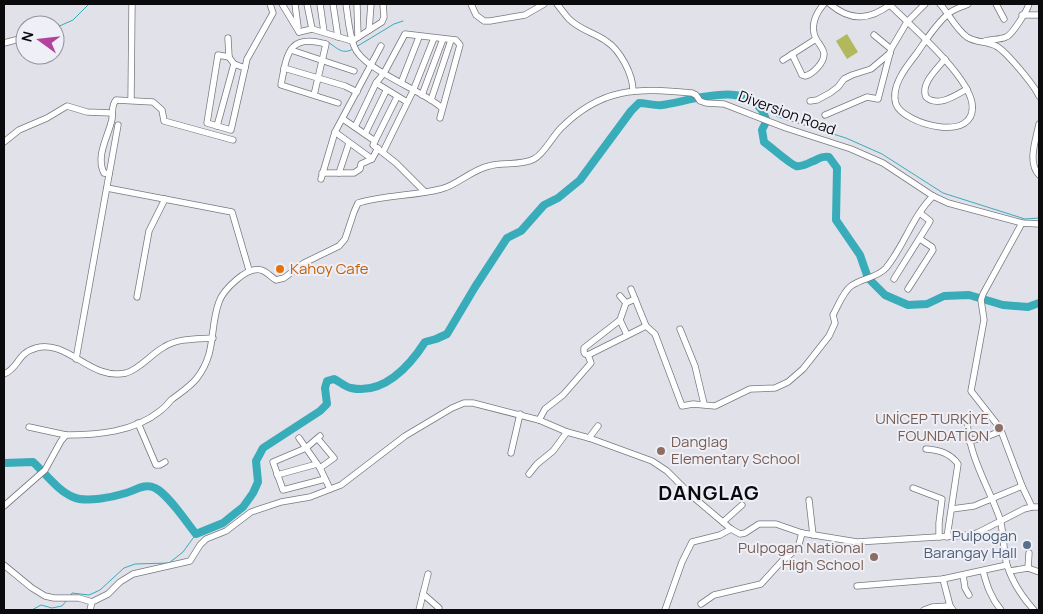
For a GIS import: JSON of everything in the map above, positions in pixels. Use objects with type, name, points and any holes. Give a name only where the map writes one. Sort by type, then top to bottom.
[{"type":"street","points":[[131,100],[132,4]]},
{"type":"street","points":[[229,57],[218,55],[207,123],[231,130],[247,59],[273,13],[270,4]]},
{"type":"street","points":[[282,4],[299,32]]},
{"type":"street","points":[[295,4],[299,32]]},
{"type":"street","points":[[307,4],[312,29]]},
{"type":"street","points":[[320,4],[324,32]]},
{"type":"street","points":[[333,4],[338,37]]},
{"type":"street","points":[[346,4],[355,43],[360,55],[384,73],[442,108]]},
{"type":"street","points":[[355,43],[357,4]]},
{"type":"street","points":[[369,30],[370,4]]},
{"type":"street","points":[[355,43],[369,30],[382,22],[384,17],[383,4]]},
{"type":"street","points":[[471,4],[476,15],[484,21],[490,22],[525,15],[544,4]]},
{"type":"street","points":[[558,4],[569,19],[583,29],[607,41],[618,52],[632,80],[633,91]]},
{"type":"street","points":[[792,54],[802,75],[805,76],[810,75],[823,59],[824,53],[813,33],[813,25],[820,8],[824,4]]},
{"type":"street","points":[[830,4],[843,13],[855,17],[879,12],[891,4],[907,22],[926,41],[945,59],[967,89],[972,111],[968,120],[961,126],[949,128],[915,120],[902,112],[896,105],[898,83],[906,68],[926,41],[948,14],[968,4]]},
{"type":"street","points":[[825,115],[867,98],[878,99],[891,51],[907,22],[925,4]]},
{"type":"street","points":[[940,4],[966,36],[998,47],[1032,85],[1039,96]]},
{"type":"street","points":[[996,4],[1004,19]]},
{"type":"street","points":[[980,42],[1010,35],[1029,4]]},
{"type":"street","points":[[1022,15],[1038,15]]},
{"type":"street","points":[[299,32],[312,29],[355,43]]},
{"type":"street","points":[[355,127],[376,83],[384,73],[405,34],[456,40],[460,45],[440,118]]},
{"type":"street","points":[[874,36],[891,51]]},
{"type":"street","points":[[401,83],[419,37]]},
{"type":"street","points":[[228,38],[229,57],[234,64],[245,68]]},
{"type":"street","points":[[384,152],[413,90],[434,38]]},
{"type":"street","points":[[422,95],[443,39]]},
{"type":"street","points":[[783,60],[816,39]]},
{"type":"street","points":[[314,95],[326,44],[304,40],[297,43],[291,50],[284,68],[281,85],[338,103]]},
{"type":"street","points":[[430,100],[452,40]]},
{"type":"street","points":[[378,148],[372,159],[361,164],[360,169],[354,173],[321,176],[335,132],[381,46]]},
{"type":"street","points":[[291,50],[354,71]]},
{"type":"street","points":[[810,101],[830,93],[844,79],[870,69],[891,51]]},
{"type":"street","points":[[945,59],[924,88],[926,97],[930,100],[943,101],[967,89]]},
{"type":"street","points":[[217,136],[234,64]]},
{"type":"street","points":[[284,68],[345,86],[357,92]]},
{"type":"street","points":[[376,83],[386,91],[407,102]]},
{"type":"street","points":[[365,134],[386,91]]},
{"type":"street","name":"Diversion Road","points":[[249,270],[264,270],[268,276],[276,280],[284,278],[304,263],[339,246],[345,239],[358,204],[389,196],[444,189],[477,170],[490,166],[532,160],[540,155],[559,130],[574,115],[590,104],[608,96],[633,91],[678,91],[692,93],[706,103],[724,104],[786,128],[850,149],[883,163],[933,196],[948,203],[1022,224],[1039,224]]},
{"type":"street","points":[[397,97],[373,145],[384,152],[425,192]]},
{"type":"street","points":[[109,174],[104,173],[102,164],[105,139],[111,121],[113,105],[116,100],[153,102],[162,110],[164,121],[233,140]]},
{"type":"street","points":[[4,142],[19,130],[47,118],[67,106],[87,112],[112,113]]},
{"type":"street","points":[[343,119],[375,141]]},
{"type":"street","points":[[1039,124],[1033,164],[1039,175]]},
{"type":"street","points":[[76,359],[118,125]]},
{"type":"street","points":[[335,132],[372,159]]},
{"type":"street","points":[[339,173],[348,143]]},
{"type":"street","points":[[29,427],[66,435],[113,432],[138,423],[160,411],[196,378],[208,360],[217,308],[222,295],[249,270],[232,212],[107,188]]},
{"type":"street","points":[[631,289],[646,326],[654,334],[682,406],[704,404],[715,406],[750,389],[776,388],[788,382],[813,357],[832,332],[835,323],[833,315],[847,290],[853,284],[882,271],[933,196]]},
{"type":"street","points":[[137,297],[149,231],[165,199]]},
{"type":"street","points":[[894,279],[930,221],[920,213]]},
{"type":"street","points":[[1022,224],[982,297],[984,320],[971,391],[1001,431],[1032,507]]},
{"type":"street","points":[[908,289],[933,249],[920,239]]},
{"type":"street","points":[[620,296],[626,304]]},
{"type":"street","points":[[539,420],[545,409],[563,395],[591,363],[588,355],[584,352],[584,348],[620,320],[626,304],[635,299]]},
{"type":"street","points":[[620,320],[627,336]]},
{"type":"street","points":[[588,355],[646,326]]},
{"type":"street","points":[[680,329],[695,366],[704,404]]},
{"type":"street","points":[[4,374],[12,369],[23,354],[44,346],[51,346],[62,350],[104,372],[122,373],[132,370],[169,344],[213,338]]},
{"type":"street","points":[[4,565],[45,596],[92,602],[108,594],[132,574],[190,561],[200,544],[206,539],[226,531],[251,512],[281,502],[310,497],[342,486],[400,440],[452,408],[464,403],[473,403],[520,414],[652,461],[660,465],[727,526],[740,534],[759,524],[776,524],[802,533],[867,543],[947,537],[977,533],[1032,507],[1039,508]]},
{"type":"street","points":[[511,453],[520,414]]},
{"type":"street","points":[[967,418],[969,442],[981,477],[1000,521],[1008,568],[1018,588],[1034,610]]},
{"type":"street","points":[[138,423],[156,465],[165,462]]},
{"type":"street","points":[[589,438],[598,426]]},
{"type":"street","points":[[969,442],[1001,431]]},
{"type":"street","points":[[529,474],[537,464],[553,451],[567,432]]},
{"type":"street","points":[[4,506],[45,470],[60,441],[66,435]]},
{"type":"street","points":[[299,438],[318,466],[330,489]]},
{"type":"street","points":[[277,476],[318,466],[334,458],[319,438],[306,448],[273,462],[277,476],[283,490],[325,479]]},
{"type":"street","points":[[926,448],[949,455],[957,462],[958,466],[952,509],[947,526],[947,537]]},
{"type":"street","points":[[952,509],[974,506],[1022,486]]},
{"type":"street","points":[[912,488],[942,499],[939,537]]},
{"type":"street","points":[[809,500],[813,535]]},
{"type":"street","points":[[665,610],[682,562],[692,542],[720,535],[742,504]]},
{"type":"street","points":[[701,604],[714,595],[761,584],[782,561],[798,548],[802,533]]},
{"type":"street","points":[[1028,568],[1029,553]]},
{"type":"street","points":[[857,586],[943,579],[963,574],[1008,568],[1028,568],[1039,572]]},
{"type":"street","points":[[983,571],[988,590],[994,602],[1001,610]]},
{"type":"street","points":[[419,610],[428,574]]},
{"type":"street","points":[[963,574],[965,588],[969,596]]},
{"type":"street","points":[[924,610],[932,607],[951,608],[943,579]]},
{"type":"street","points":[[423,594],[438,609]]},
{"type":"street","points":[[90,610],[92,602]]},
{"type":"green space","points":[[847,34],[858,52],[847,59],[836,41]]},
{"type":"waterway","points":[[65,24],[73,20],[89,4]]},
{"type":"waterway","points":[[356,47],[394,24],[403,21]]},
{"type":"waterway","points":[[326,41],[342,51],[353,49]]},
{"type":"waterway","points":[[4,463],[33,462],[62,491],[78,499],[100,499],[121,495],[144,487],[155,488],[171,502],[196,534],[223,523],[243,507],[253,493],[258,482],[256,461],[263,448],[320,411],[327,404],[325,388],[327,381],[334,379],[351,388],[363,389],[374,387],[394,377],[411,361],[425,342],[447,334],[507,238],[521,231],[544,205],[558,198],[580,180],[639,103],[660,105],[704,97],[735,95],[748,99],[759,106],[766,119]]},
{"type":"waterway","points":[[761,107],[778,117],[846,138],[882,154],[943,193],[1025,219],[1039,218]]},
{"type":"waterway","points":[[766,122],[762,130],[764,142],[793,165],[801,166],[821,157],[829,157],[837,168],[836,220],[860,255],[868,278],[885,295],[908,305],[927,304],[944,296],[969,295],[1003,305],[1028,307],[1039,303]]},
{"type":"waterway","points":[[71,595],[72,593],[89,595],[100,590],[124,568],[135,564],[169,563],[183,552],[196,534]]},
{"type":"waterway","points":[[32,610],[41,605],[52,608],[62,606],[67,600]]},
{"type":"place","name":"Kahoy Cafe","points":[[280,269]]},
{"type":"place","name":"UNİCEP TURKİYE FOUNDATİON","points":[[999,428]]},
{"type":"place","name":"Danglag Elementary School","points":[[661,451]]},
{"type":"place","name":"Pulpogan Barangay Hall","points":[[1027,545]]},
{"type":"place","name":"Pulpogan National High School","points":[[874,557]]},
{"type":"district","name":"DANGLAG","points":[[709,493]]}]
